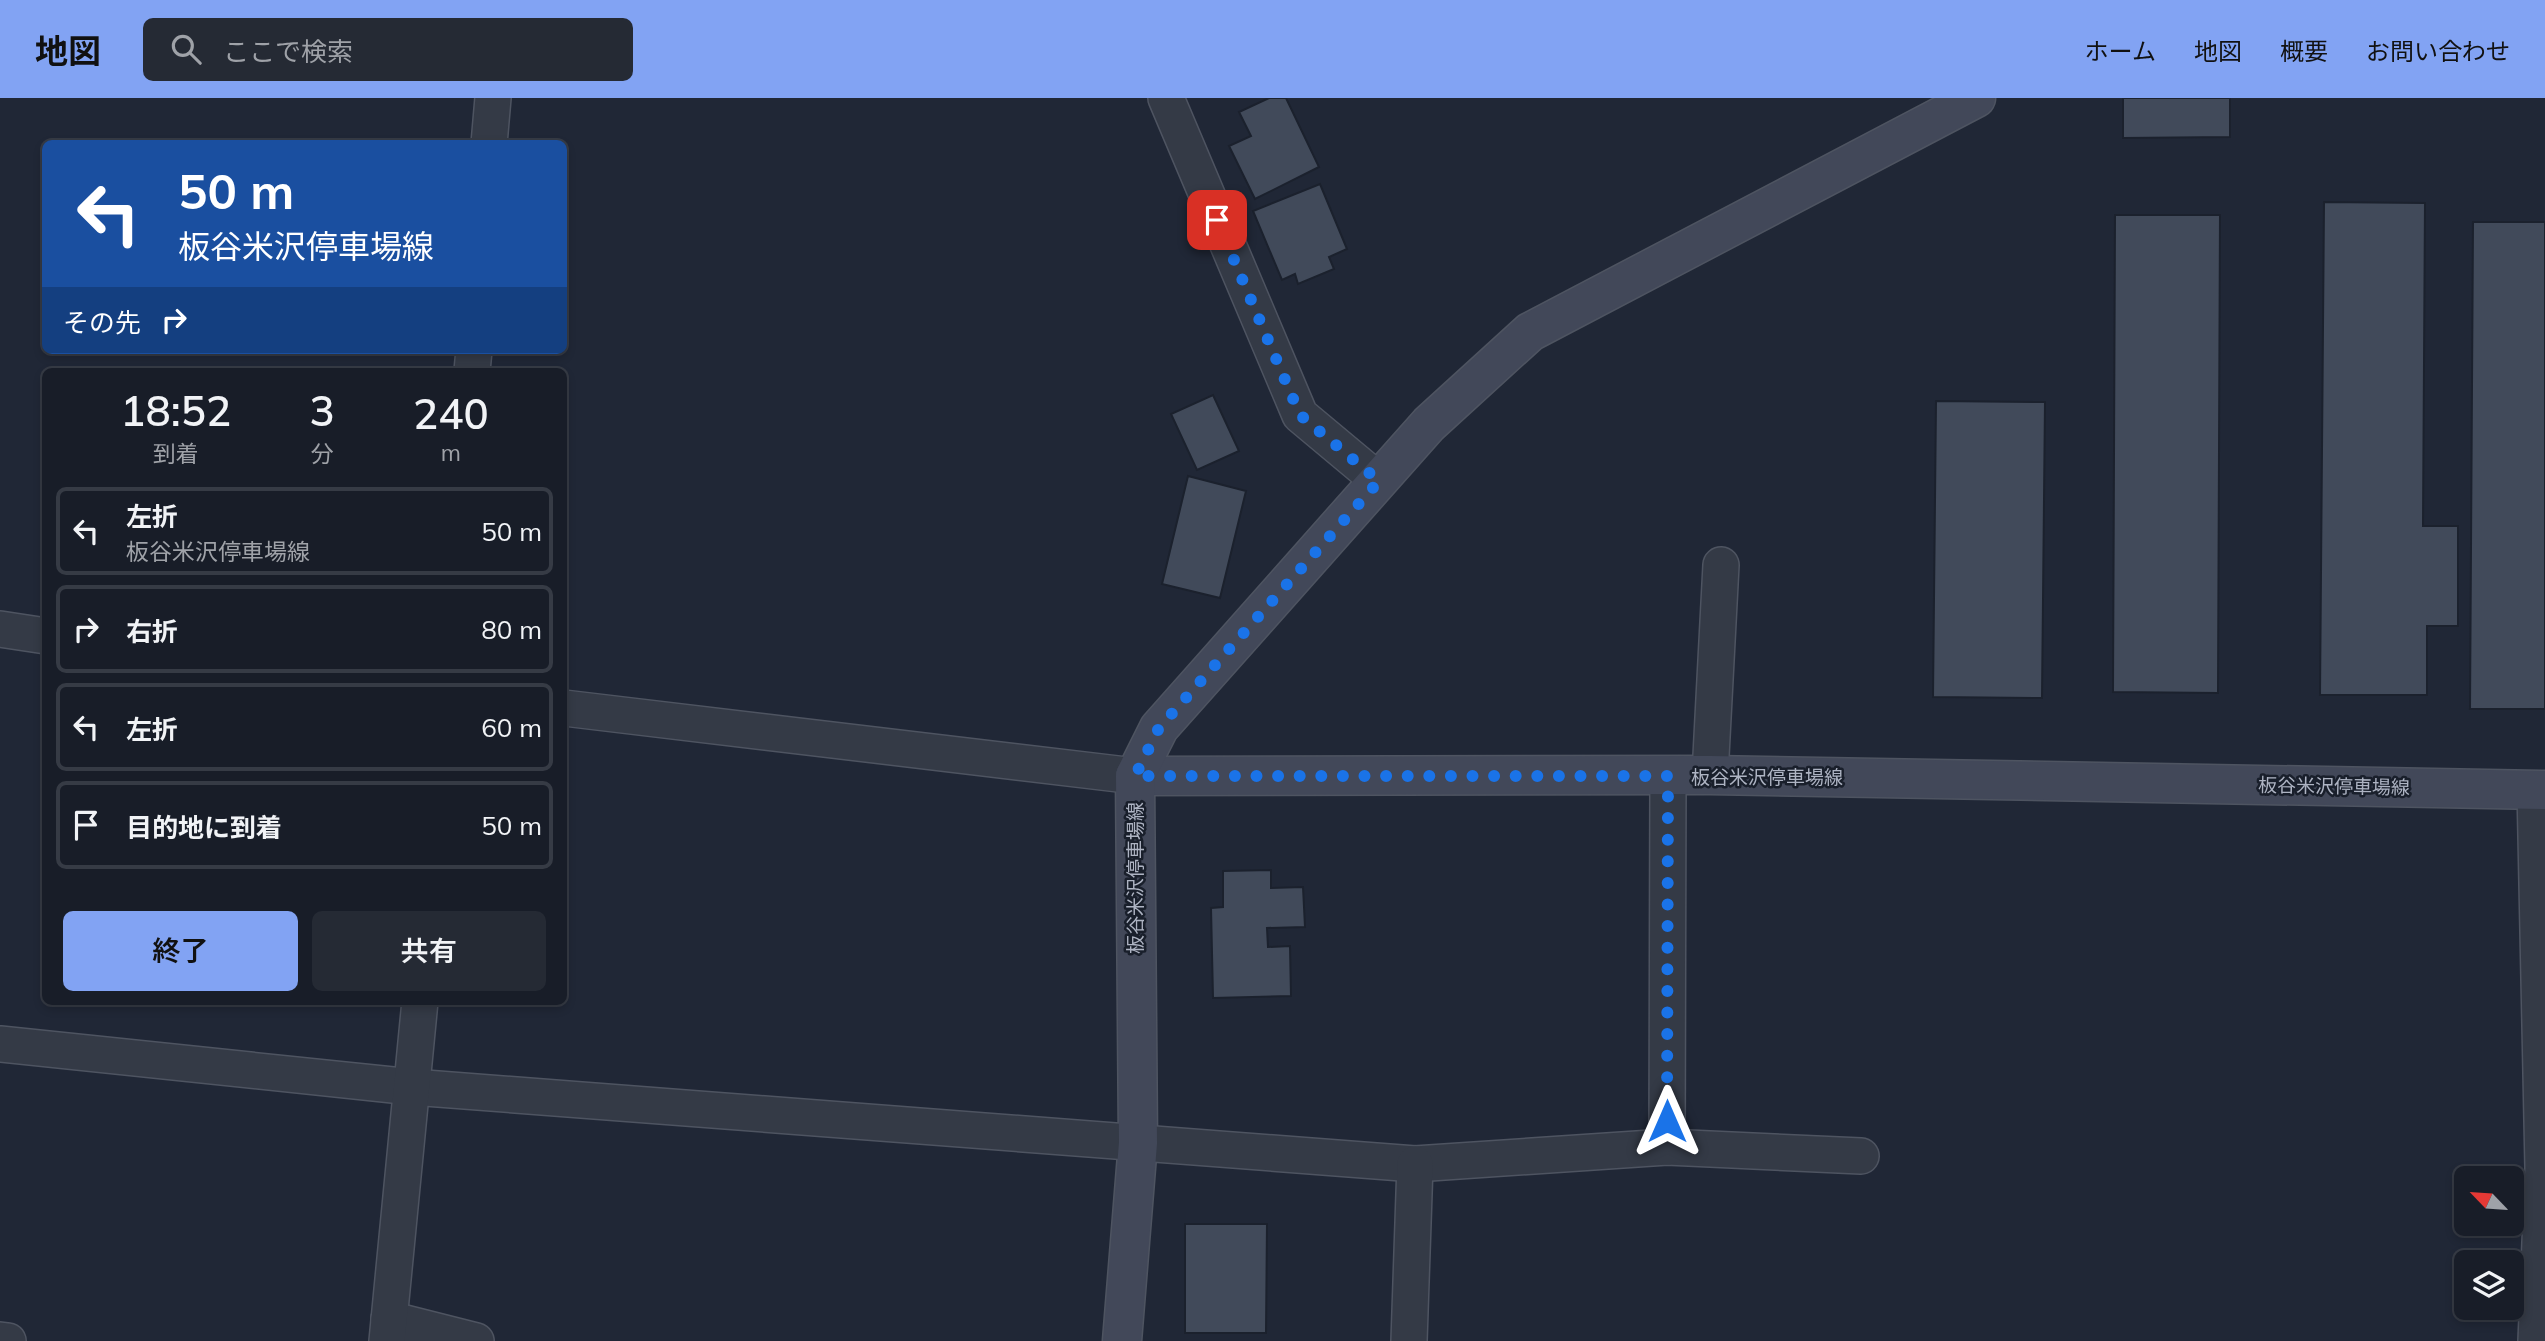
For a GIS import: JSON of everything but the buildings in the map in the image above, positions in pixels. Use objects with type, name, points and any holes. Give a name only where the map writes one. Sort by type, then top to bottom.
[{"type":"main road","points":[[1135,776],[1159,728],[1429,424],[1530,332],[1976,98]]},
{"type":"main road","name":"板谷米沢停車場線","points":[[1122,1341],[1138,1143],[1135,776],[1710,775],[2540,790]]},
{"type":"street","points":[[489,140],[493,98]]},
{"type":"street","points":[[1166,98],[1300,415],[1379,481]]},
{"type":"street","points":[[1710,775],[1721,565]]},
{"type":"street","points":[[0,629],[42,635]]},
{"type":"street","points":[[567,708],[1135,776]]},
{"type":"street","points":[[1667,1147],[1668,776]]},
{"type":"street","points":[[2536,1341],[2544,1168],[2540,790]]},
{"type":"street","points":[[420,1005],[388,1330],[476,1341]]},
{"type":"street","points":[[0,1044],[412,1087],[1415,1164],[1667,1147],[1861,1156]]},
{"type":"street","points":[[1409,1341],[1415,1164]]},
{"type":"street","points":[[0,1340],[8,1341]]},
{"type":"route","points":[[1217,220],[1300,415],[1379,481],[1159,728],[1135,776],[1668,776],[1667,1121]]}]
